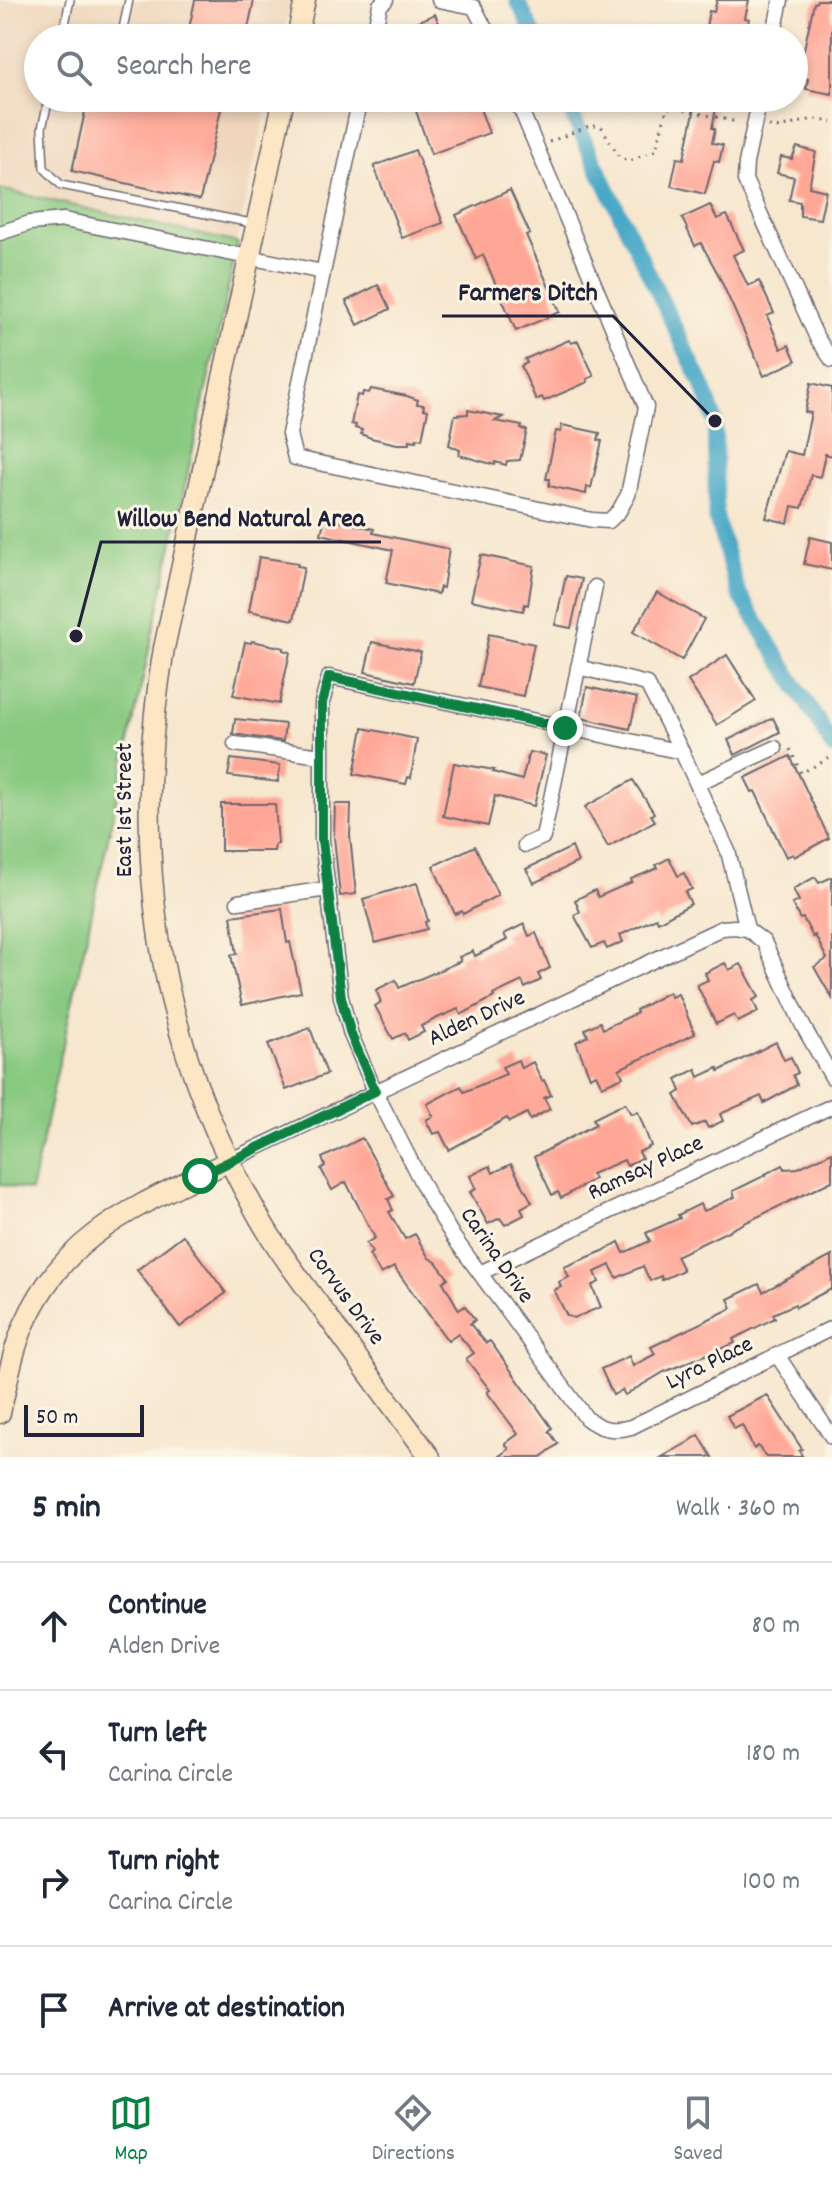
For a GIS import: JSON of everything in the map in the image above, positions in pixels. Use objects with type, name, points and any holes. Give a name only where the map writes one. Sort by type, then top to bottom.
[{"type":"street","points":[[300,24],[305,0]]},
{"type":"street","points":[[376,24],[380,5],[386,0]]},
{"type":"street","points":[[439,0],[474,7],[483,24]]},
{"type":"street","points":[[776,24],[781,0]]},
{"type":"street","name":"East 1st Street","points":[[229,1161],[196,1085],[166,978],[156,924],[148,813],[149,758],[164,648],[281,112]]},
{"type":"street","points":[[357,112],[289,434],[295,458],[609,521],[628,495],[646,407],[522,112]]},
{"type":"street","points":[[756,112],[745,180],[817,338],[832,360]]},
{"type":"street","points":[[0,233],[30,223],[64,220],[323,272]]},
{"type":"street","points":[[525,845],[543,837],[595,587]]},
{"type":"street","points":[[578,667],[647,684],[698,783],[728,851],[747,929],[768,947],[803,1026],[832,1077]]},
{"type":"street","name":"Carina Drive","points":[[565,728],[329,677],[322,703],[322,840],[341,997],[351,1035],[375,1091],[429,1197],[480,1273],[586,1418],[605,1429]]},
{"type":"street","points":[[565,728],[682,752]]},
{"type":"street","points":[[235,744],[321,756]]},
{"type":"street","points":[[698,783],[775,748]]},
{"type":"street","points":[[238,902],[328,889]]},
{"type":"street","name":"Alden Drive","points":[[229,1161],[722,928],[747,929]]},
{"type":"street","name":"Ramsay Place","points":[[480,1273],[832,1106]]},
{"type":"street","points":[[0,1413],[13,1342],[40,1294],[65,1260],[86,1239],[134,1208],[229,1161]]},
{"type":"street","name":"Corvus Drive","points":[[229,1161],[286,1260],[430,1457]]},
{"type":"street","name":"Lyra Place","points":[[605,1429],[631,1427],[832,1328]]},
{"type":"street","points":[[777,1355],[832,1437]]},
{"type":"lane","points":[[65,24],[70,0]]},
{"type":"lane","points":[[124,24],[129,0]]},
{"type":"lane","points":[[46,112],[42,128],[44,168],[61,185],[257,225]]},
{"type":"path","points":[[562,137],[589,126],[601,126],[620,158],[629,161],[656,150],[666,112]]},
{"type":"path","points":[[687,112],[779,128],[813,119],[832,122]]},
{"type":"path","points":[[775,748],[787,743],[801,773],[832,757]]},
{"type":"shaded area","points":[[0,0],[291,0],[285,24],[24,24],[24,112],[266,112],[215,336],[0,220]]},
{"type":"green space","points":[[0,189],[238,243],[31,1191],[0,1184]]},
{"type":"building","points":[[195,0],[254,0],[249,24],[190,24]]},
{"type":"building","points":[[717,0],[749,0],[745,18],[749,19],[748,24],[707,24],[709,11],[714,12]]},
{"type":"building","points":[[817,0],[832,0],[832,94],[808,89],[808,31]]},
{"type":"building","points":[[435,14],[439,24],[412,24]]},
{"type":"building","points":[[85,112],[220,112],[200,200],[72,171]]},
{"type":"building","points":[[416,112],[481,112],[489,133],[431,154]]},
{"type":"building","points":[[694,112],[715,112],[712,143],[723,145],[719,162],[714,161],[705,194],[671,186],[677,158],[684,159]]},
{"type":"building","points":[[797,147],[816,152],[809,187],[826,191],[820,219],[800,216],[800,202],[789,200],[794,177],[777,173],[781,157],[792,159]]},
{"type":"building","points":[[415,150],[443,223],[402,238],[374,166]]},
{"type":"building","points":[[510,190],[560,312],[516,331],[483,255],[476,259],[456,215]]},
{"type":"building","points":[[710,205],[717,219],[727,215],[744,250],[733,255],[748,286],[759,281],[774,313],[767,316],[781,349],[789,345],[796,361],[764,376],[718,274],[701,243],[695,246],[682,218]]},
{"type":"building","points":[[378,285],[390,309],[358,325],[346,301]]},
{"type":"building","points":[[569,340],[571,343],[578,341],[594,376],[587,379],[588,382],[544,401],[542,397],[536,400],[521,366],[527,363],[525,359]]},
{"type":"building","points":[[811,383],[832,388],[832,456],[825,454],[820,477],[811,475],[802,508],[792,506],[788,523],[766,518],[785,451],[802,455],[811,413],[805,412]]},
{"type":"building","points":[[371,389],[407,396],[424,405],[423,409],[428,410],[422,439],[397,444],[361,434],[362,430],[351,424],[357,395],[369,393]]},
{"type":"building","points":[[468,410],[503,417],[495,421],[522,426],[521,429],[527,430],[520,460],[507,461],[506,465],[495,462],[495,465],[459,455],[460,450],[449,445],[455,415],[468,414]]},
{"type":"building","points":[[562,425],[600,433],[598,440],[602,441],[591,488],[587,487],[586,494],[549,486],[550,479],[546,479],[556,431],[561,432]]},
{"type":"building","points":[[325,518],[374,529],[373,533],[449,549],[443,588],[440,587],[438,594],[386,583],[393,550],[321,534]]},
{"type":"building","points":[[810,537],[832,542],[832,570],[804,564]]},
{"type":"building","points":[[481,555],[534,566],[528,605],[525,604],[523,611],[471,600]]},
{"type":"building","points":[[259,557],[298,563],[297,566],[304,567],[294,620],[249,611]]},
{"type":"building","points":[[566,576],[582,579],[571,628],[555,625]]},
{"type":"building","points":[[657,592],[704,619],[682,660],[633,632]]},
{"type":"building","points":[[489,634],[534,644],[523,696],[478,687]]},
{"type":"building","points":[[252,641],[290,652],[279,704],[233,695],[245,642]]},
{"type":"building","points":[[372,642],[421,652],[414,683],[365,672]]},
{"type":"building","points":[[727,655],[756,701],[717,725],[688,681]]},
{"type":"building","points":[[587,687],[637,698],[630,729],[581,718]]},
{"type":"building","points":[[773,718],[780,732],[735,755],[728,740]]},
{"type":"building","points":[[235,719],[285,724],[283,741],[233,734]]},
{"type":"building","points":[[363,728],[417,739],[411,778],[408,777],[406,784],[354,774]]},
{"type":"building","points":[[529,752],[546,755],[534,806],[495,796],[488,826],[443,816],[454,763],[494,770],[522,780]]},
{"type":"building","points":[[790,756],[829,838],[794,857],[793,854],[786,857],[755,791],[752,792],[745,778]]},
{"type":"building","points":[[231,759],[280,765],[278,782],[228,776]]},
{"type":"building","points":[[633,780],[654,813],[651,815],[655,821],[608,847],[585,807]]},
{"type":"building","points":[[221,804],[275,804],[278,844],[275,844],[274,851],[221,851]]},
{"type":"building","points":[[335,804],[351,804],[350,836],[356,894],[340,896],[334,837]]},
{"type":"building","points":[[475,846],[498,895],[463,914],[462,911],[455,914],[433,866]]},
{"type":"building","points":[[572,847],[578,862],[534,883],[526,869]]},
{"type":"building","points":[[669,858],[678,876],[684,873],[692,889],[685,892],[691,904],[658,922],[656,918],[620,935],[623,942],[607,949],[604,943],[592,948],[574,915],[580,912],[575,900],[595,890],[598,897],[632,882],[631,879],[658,868],[656,865]]},
{"type":"building","points":[[815,877],[819,883],[832,877],[832,998],[814,967],[827,959],[815,935],[813,937],[792,904],[799,901],[793,889]]},
{"type":"building","points":[[417,883],[428,921],[425,922],[427,929],[375,943],[363,899]]},
{"type":"building","points":[[282,909],[287,943],[290,942],[301,992],[242,1005],[231,955],[237,954],[231,916]]},
{"type":"building","points":[[524,924],[529,936],[536,933],[550,968],[538,974],[541,980],[525,988],[522,981],[461,1015],[458,1009],[435,1019],[421,1026],[424,1032],[408,1040],[405,1033],[393,1039],[375,1006],[381,1002],[376,990],[396,980],[399,988],[461,961],[459,957],[473,951],[475,956],[507,940],[504,934]]},
{"type":"building","points":[[725,963],[729,970],[741,964],[759,997],[753,1000],[758,1012],[738,1022],[734,1015],[716,1024],[697,985],[708,980],[705,973]]},
{"type":"building","points":[[669,992],[671,997],[678,994],[695,1034],[619,1069],[623,1077],[602,1086],[596,1074],[590,1077],[576,1042],[588,1036],[585,1029],[600,1022],[603,1029],[637,1013],[636,1010]]},
{"type":"building","points":[[310,1028],[327,1074],[286,1090],[268,1044]]},
{"type":"building","points":[[776,1042],[784,1060],[791,1057],[798,1073],[793,1075],[797,1085],[764,1103],[761,1096],[720,1114],[723,1121],[708,1128],[705,1122],[692,1127],[675,1095],[681,1091],[676,1079],[696,1069],[699,1077],[718,1068],[719,1071]]},
{"type":"building","points":[[518,1060],[521,1068],[533,1062],[551,1095],[544,1098],[550,1109],[530,1120],[527,1113],[509,1122],[507,1118],[449,1150],[440,1132],[433,1134],[426,1120],[433,1116],[427,1104],[461,1086],[464,1092],[506,1074],[502,1067]]},
{"type":"building","points":[[625,1103],[631,1114],[638,1112],[651,1146],[639,1152],[642,1158],[627,1166],[624,1160],[591,1174],[594,1179],[561,1198],[558,1192],[552,1195],[534,1157],[596,1124],[593,1119]]},
{"type":"building","points":[[362,1138],[394,1196],[388,1199],[393,1210],[389,1212],[405,1239],[415,1234],[429,1258],[448,1278],[443,1282],[459,1310],[465,1306],[475,1320],[470,1324],[486,1343],[490,1341],[552,1428],[549,1431],[558,1444],[541,1457],[499,1457],[509,1449],[505,1444],[518,1434],[466,1359],[474,1353],[458,1334],[448,1341],[394,1267],[381,1274],[369,1255],[372,1252],[366,1243],[375,1238],[346,1182],[332,1190],[321,1169],[325,1166],[322,1158]]},
{"type":"building","points":[[832,1152],[832,1181],[676,1256],[683,1270],[662,1280],[661,1276],[650,1281],[643,1266],[617,1278],[610,1265],[595,1272],[599,1282],[592,1286],[601,1307],[574,1318],[567,1316],[554,1290],[561,1287],[559,1282],[569,1277],[564,1267],[619,1242],[624,1253],[650,1241],[646,1233],[680,1218],[678,1215],[700,1204],[703,1211],[709,1209],[735,1197],[733,1191],[783,1165],[785,1169],[798,1168]]},
{"type":"building","points":[[511,1164],[532,1202],[521,1208],[524,1215],[505,1225],[500,1218],[488,1224],[470,1192],[476,1189],[470,1176],[490,1166],[493,1173]]},
{"type":"building","points":[[183,1235],[226,1293],[180,1327],[137,1270]]},
{"type":"building","points":[[832,1256],[832,1292],[831,1289],[796,1307],[795,1304],[773,1314],[775,1318],[733,1339],[735,1343],[664,1372],[625,1395],[622,1390],[613,1395],[601,1369],[629,1356],[633,1366],[655,1354],[651,1347],[732,1308],[728,1299],[759,1284],[763,1292]]},
{"type":"building","points":[[767,1395],[802,1449],[799,1451],[803,1457],[766,1457],[758,1446],[754,1449],[742,1425],[734,1429],[727,1416]]},
{"type":"building","points":[[699,1435],[712,1457],[662,1457],[687,1443]]},
{"type":"waterway","points":[[517,0],[529,24]]},
{"type":"waterway","points":[[571,112],[704,388],[715,421],[716,518],[738,592],[832,747]]},
{"type":"place","name":"Farmers Ditch","points":[[715,421]]},
{"type":"place","name":"Willow Bend Natural Area","points":[[76,636]]},
{"type":"route","points":[[200,1176],[375,1091],[351,1035],[341,997],[322,840],[322,703],[329,677],[565,728]]}]
